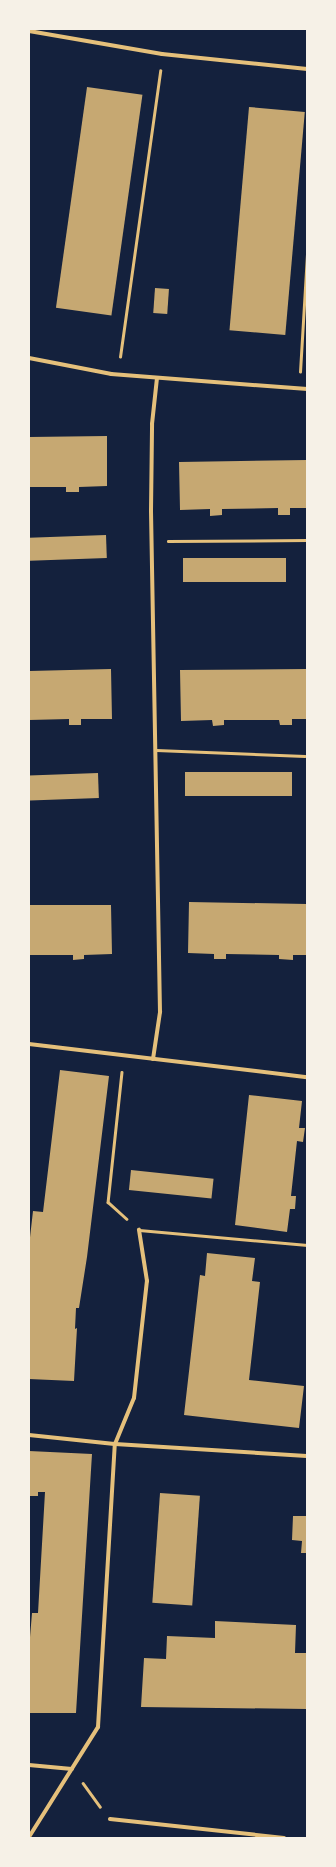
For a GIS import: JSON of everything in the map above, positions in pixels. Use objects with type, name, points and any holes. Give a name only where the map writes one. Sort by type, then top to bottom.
[{"type":"street","points":[[29,31],[162,54],[307,69]]},
{"type":"street","points":[[29,358],[118,374],[307,389]]},
{"type":"street","points":[[153,1059],[160,1012],[152,542],[152,424],[157,378]]},
{"type":"street","points":[[29,1044],[307,1077]]},
{"type":"street","points":[[29,1837],[98,1727],[115,1444],[134,1398],[147,1281],[139,1230]]},
{"type":"street","points":[[29,1435],[115,1444],[307,1456]]},
{"type":"street","points":[[29,1765],[72,1769]]},
{"type":"street","points":[[110,1819],[284,1838]]},
{"type":"lane","points":[[156,750],[306,756]]},
{"type":"lane","points":[[139,1230],[307,1245]]},
{"type":"path","points":[[118,374],[162,54]]},
{"type":"path","points":[[299,388],[307,253]]},
{"type":"path","points":[[152,542],[307,540]]},
{"type":"path","points":[[124,1055],[108,1202],[139,1230]]},
{"type":"path","points":[[72,1769],[110,1819]]},
{"type":"building","points":[[87,87],[142,95],[111,316],[56,308]]},
{"type":"building","points":[[249,107],[305,112],[285,335],[229,330]]},
{"type":"building","points":[[155,288],[169,289],[167,314],[153,313]]},
{"type":"building","points":[[107,436],[107,486],[79,487],[79,492],[66,492],[66,487],[29,487],[29,437]]},
{"type":"building","points":[[307,460],[307,508],[290,508],[290,515],[278,515],[278,508],[222,509],[222,515],[210,516],[210,509],[180,510],[179,462]]},
{"type":"building","points":[[106,535],[107,558],[30,561],[29,538]]},
{"type":"building","points":[[183,558],[286,558],[286,582],[183,582]]},
{"type":"building","points":[[111,669],[112,719],[81,719],[81,725],[69,725],[69,719],[29,720],[29,671]]},
{"type":"building","points":[[307,669],[307,719],[292,719],[292,725],[280,725],[279,720],[224,720],[224,725],[213,726],[212,720],[181,721],[180,670]]},
{"type":"building","points":[[185,772],[292,772],[292,796],[185,796]]},
{"type":"building","points":[[98,773],[99,798],[30,800],[29,775]]},
{"type":"building","points":[[189,902],[307,904],[307,955],[293,955],[293,960],[279,959],[279,955],[226,954],[226,959],[214,959],[214,954],[188,953]]},
{"type":"building","points":[[29,905],[111,905],[112,954],[84,955],[84,959],[73,960],[73,955],[29,955]]},
{"type":"building","points":[[60,1070],[109,1076],[87,1257],[79,1308],[76,1308],[75,1329],[77,1328],[74,1381],[29,1379],[29,1246],[33,1211],[43,1212]]},
{"type":"building","points":[[249,1095],[302,1101],[299,1128],[305,1128],[303,1142],[297,1141],[291,1196],[296,1196],[295,1209],[290,1209],[287,1232],[235,1225]]},
{"type":"building","points":[[131,1170],[214,1179],[211,1199],[129,1190]]},
{"type":"building","points":[[207,1253],[255,1258],[252,1281],[260,1282],[249,1380],[304,1386],[299,1428],[184,1415],[200,1275],[205,1276]]},
{"type":"building","points":[[29,1451],[92,1454],[76,1713],[29,1713],[29,1649],[32,1613],[38,1613],[45,1492],[38,1492],[38,1496],[29,1496]]},
{"type":"building","points":[[160,1493],[200,1496],[192,1606],[152,1603]]},
{"type":"building","points":[[293,1516],[307,1516],[307,1553],[301,1553],[302,1541],[292,1540]]},
{"type":"building","points":[[215,1621],[296,1625],[295,1653],[307,1653],[307,1709],[141,1707],[144,1658],[166,1659],[167,1636],[215,1638]]}]
